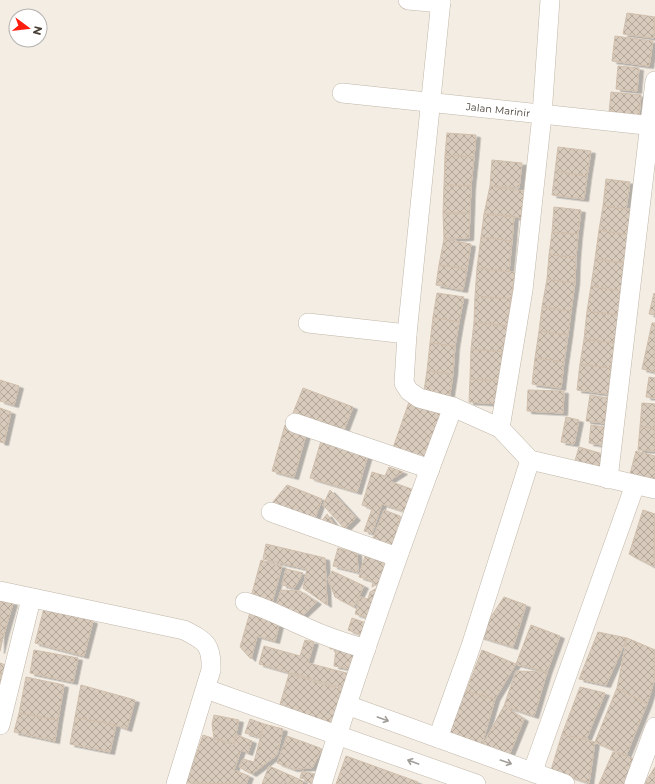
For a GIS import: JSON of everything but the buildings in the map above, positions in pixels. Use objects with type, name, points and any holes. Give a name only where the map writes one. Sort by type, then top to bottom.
[{"type":"street","points":[[408,0],[441,2],[407,334],[404,383],[409,391],[419,398],[453,407],[500,428],[530,460],[655,489]]},
{"type":"street","points":[[500,428],[523,290],[542,114],[550,0]]},
{"type":"street","points":[[608,479],[653,126],[655,82]]},
{"type":"street","name":"Jalan Marinir","points":[[342,93],[432,101],[653,126]]},
{"type":"street","points":[[308,323],[407,334]]},
{"type":"street","points":[[322,784],[397,557],[453,407]]},
{"type":"street","points":[[294,423],[430,469]]},
{"type":"street","points":[[438,738],[471,646],[530,460]]},
{"type":"street","points":[[535,772],[536,762],[636,485]]},
{"type":"street","points":[[271,512],[397,557]]},
{"type":"street","points":[[0,591],[31,599],[184,630],[201,638],[212,653],[211,670],[177,784]]},
{"type":"street","points":[[0,725],[31,599]]},
{"type":"street","points":[[245,602],[267,609],[306,628],[340,641],[366,648]]},
{"type":"street","points":[[206,689],[337,735],[432,777],[476,784]]},
{"type":"street","points":[[347,706],[565,784]]},
{"type":"street","points":[[634,784],[655,726]]}]
